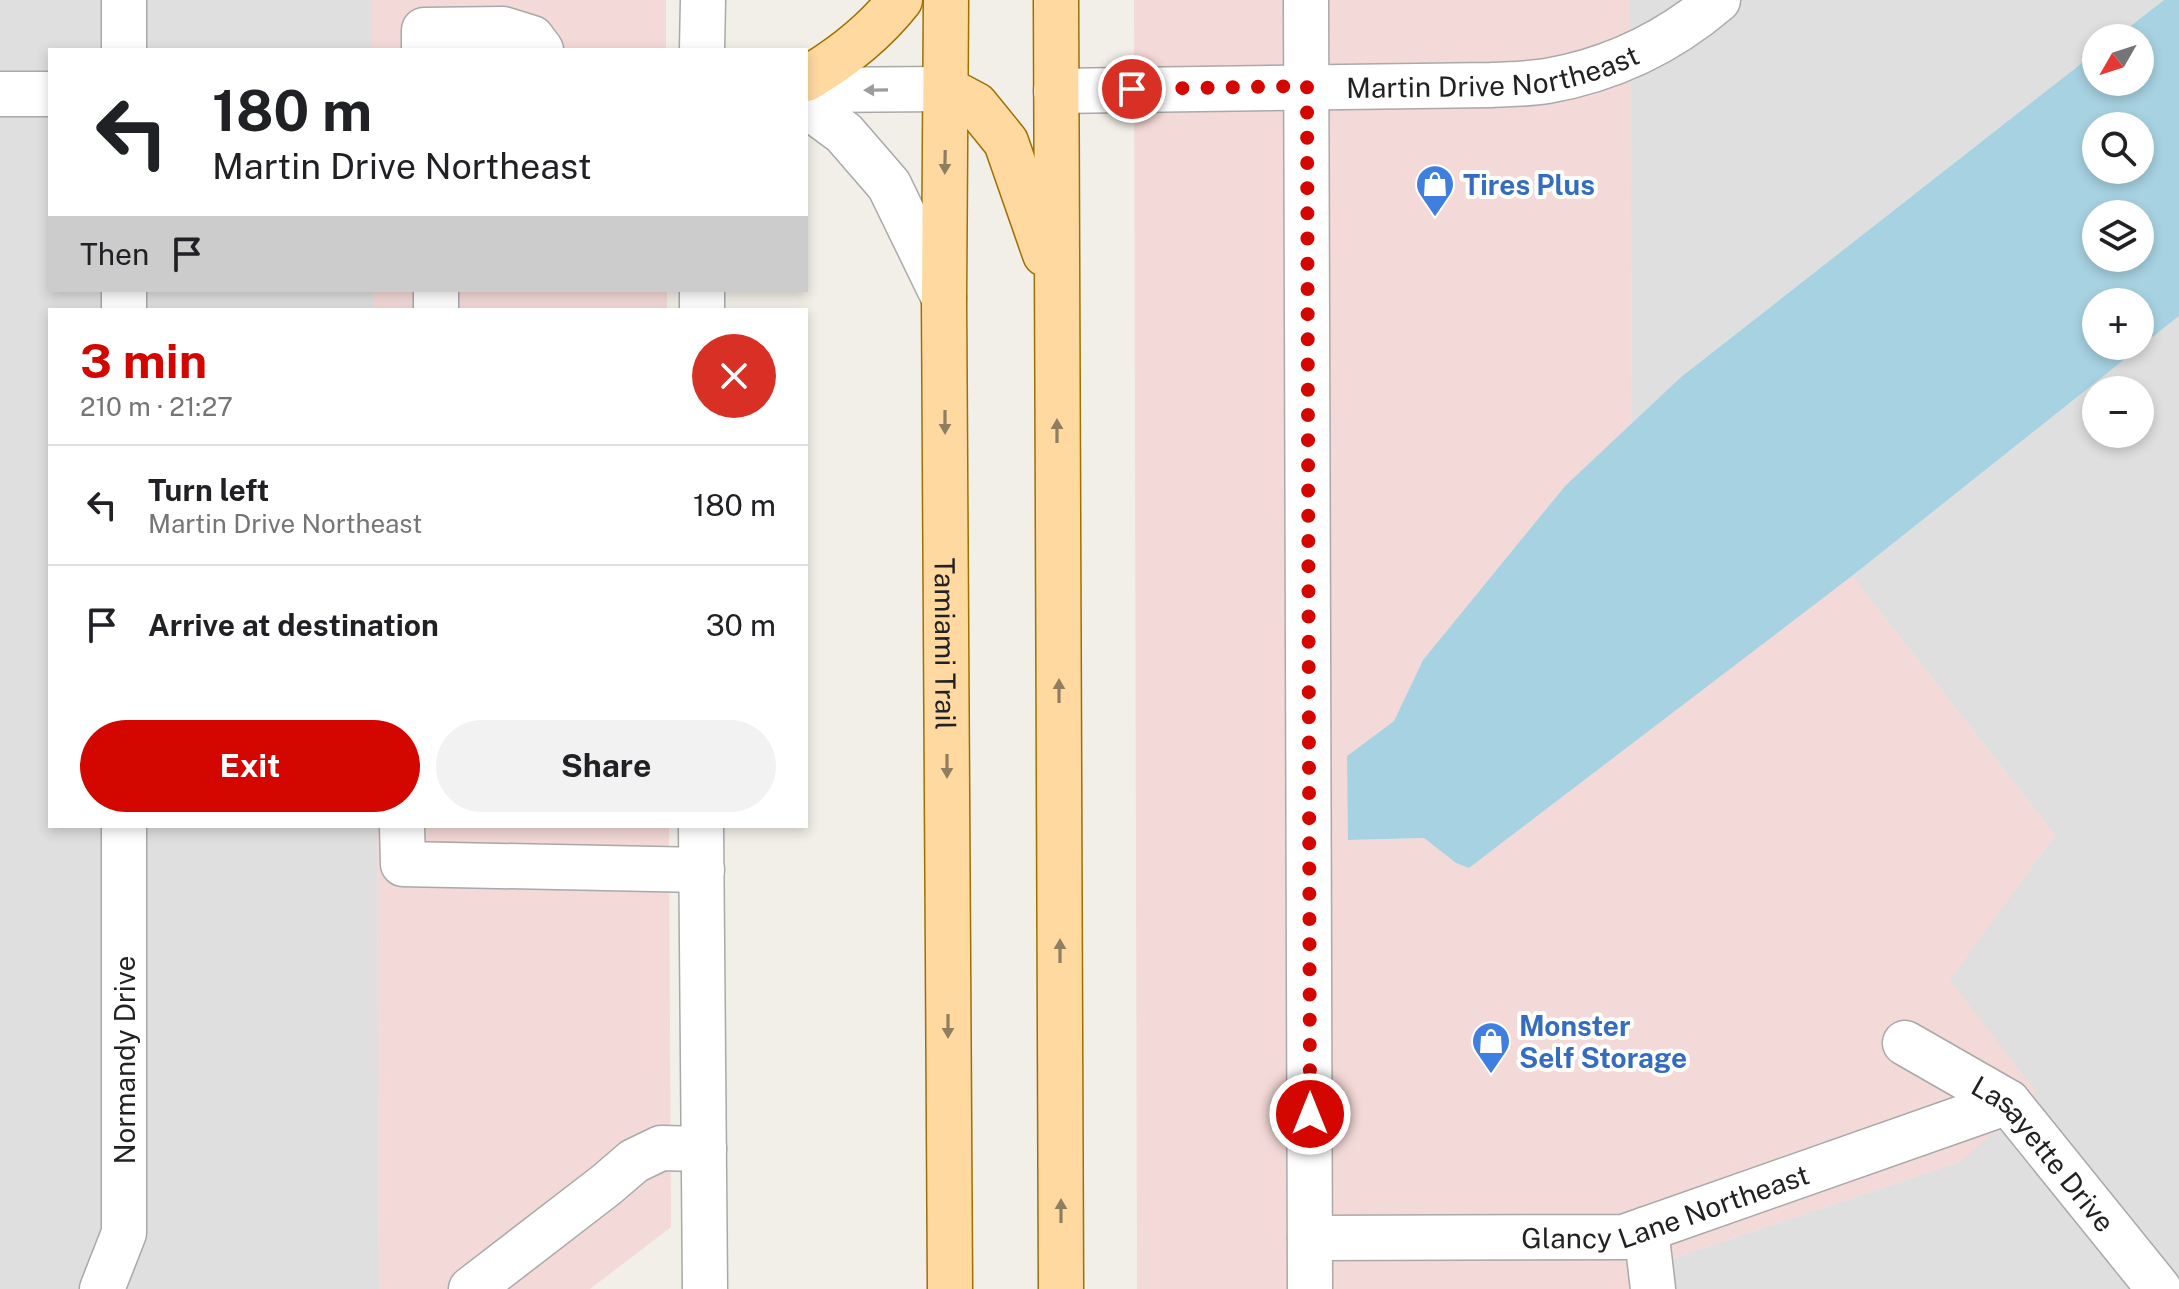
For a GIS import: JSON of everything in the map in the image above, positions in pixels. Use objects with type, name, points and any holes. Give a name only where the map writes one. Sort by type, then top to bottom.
[{"type":"main road","points":[[808,78],[839,60],[886,19],[900,0]]},
{"type":"main road","name":"Tamiami Trail","points":[[946,0],[944,298],[950,1289]]},
{"type":"main road","points":[[1056,0],[1061,1289]]},
{"type":"main road","points":[[946,89],[976,105],[1006,142],[1057,286]]},
{"type":"street","points":[[124,0],[124,48]]},
{"type":"street","points":[[702,48],[703,0]]},
{"type":"street","points":[[1306,0],[1310,1289]]},
{"type":"street","name":"Martin Drive Northeast","points":[[1056,91],[1491,85],[1546,81],[1600,68],[1650,47],[1697,18],[1718,0]]},
{"type":"street","points":[[425,27],[503,29],[532,38],[540,48]]},
{"type":"street","points":[[808,90],[946,89]]},
{"type":"street","points":[[0,94],[48,94]]},
{"type":"street","points":[[808,106],[844,133],[889,185],[944,298]]},
{"type":"street","name":"Normandy Drive","points":[[102,1289],[124,1233],[124,828]]},
{"type":"street","points":[[402,828],[403,864],[702,870]]},
{"type":"street","points":[[701,828],[705,1289]]},
{"type":"street","name":"Lasayette Drive","points":[[1905,1043],[2008,1102],[2159,1289]]},
{"type":"street","name":"Glancy Lane Northeast","points":[[1310,1238],[1624,1237],[2008,1102]]},
{"type":"street","points":[[471,1289],[634,1161],[661,1148],[704,1149]]},
{"type":"street","points":[[1646,1229],[1653,1289]]},
{"type":"shaded area","points":[[0,0],[372,0],[372,48],[48,48],[48,292],[373,292],[373,308],[48,308],[48,828],[377,828],[379,1289],[0,1289]]},
{"type":"shaded area","points":[[372,0],[666,0],[666,48],[372,48]]},
{"type":"shaded area","points":[[1134,0],[1630,0],[1632,423],[1565,486],[1423,660],[1394,721],[1347,756],[1349,840],[1424,838],[1456,863],[1469,868],[1852,576],[2055,835],[1950,980],[2037,1093],[1962,1161],[1674,1258],[1674,1289],[1137,1289]]},
{"type":"shaded area","points":[[1630,0],[2164,0],[2133,24],[2082,24],[2082,63],[1681,377],[1632,423]]},
{"type":"shaded area","points":[[373,292],[667,292],[667,308],[373,308]]},
{"type":"shaded area","points":[[2179,316],[2179,1289],[1674,1289],[1674,1258],[1962,1161],[1949,980],[2055,835],[1852,576],[2082,393],[2082,448],[2154,448],[2154,376],[2104,376],[2124,360],[2154,360],[2154,336]]},
{"type":"shaded area","points":[[377,828],[669,828],[671,1227],[590,1289],[379,1289]]},
{"type":"water","points":[[2164,0],[2179,0],[2179,316],[2154,336],[2154,288],[2082,288],[2082,360],[2124,360],[2104,376],[2082,376],[2082,393],[1852,576],[1469,868],[1456,863],[1424,838],[1348,840],[1347,756],[1394,721],[1423,660],[1565,486],[1681,377],[2082,63],[2082,96],[2154,96],[2154,24],[2133,24]]},
{"type":"place","name":"Tires Plus","points":[[1435,218]]},
{"type":"place","name":"Monster Self Storage","points":[[1491,1075]]},
{"type":"route","points":[[1132,89],[1307,86],[1310,1114]]}]
